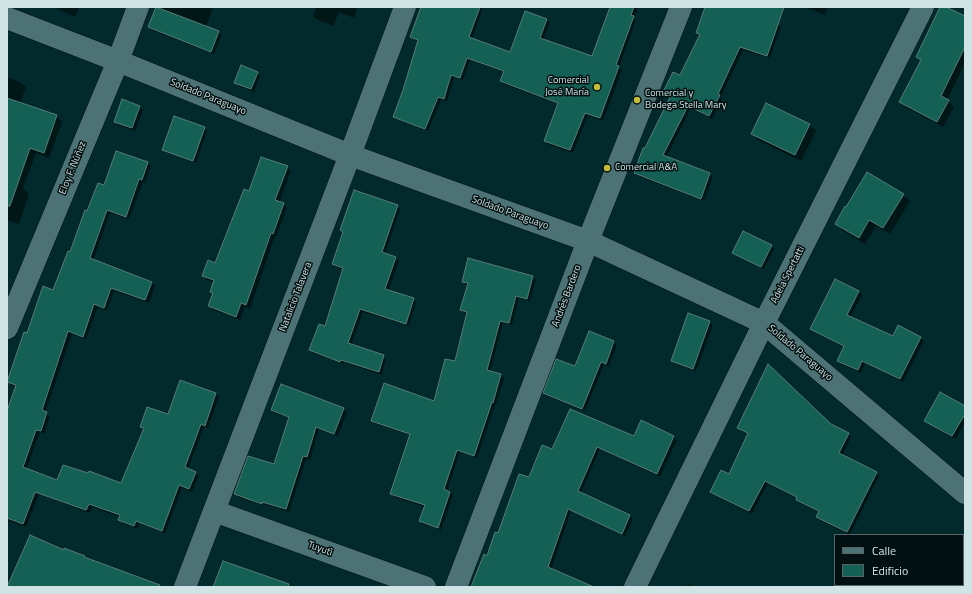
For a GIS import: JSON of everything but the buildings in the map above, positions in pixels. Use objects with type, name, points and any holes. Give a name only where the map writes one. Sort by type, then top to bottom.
[{"type":"street","name":"Eloy F. Núñez","points":[[7,328],[118,60],[138,7]]},
{"type":"street","name":"Natalicio Talavera","points":[[185,587],[405,7]]},
{"type":"street","name":"Andrés Bardero","points":[[456,587],[680,7]]},
{"type":"street","name":"Adela Spertatti","points":[[635,587],[764,323],[923,7]]},
{"type":"street","name":"Soldado Paraguayo","points":[[7,18],[118,60],[350,155],[588,242],[764,323],[965,493]]},
{"type":"street","name":"Tuyutì","points":[[214,511],[426,587]]},
{"type":"place","name":"Comercial José María","points":[[597,87]]},
{"type":"place","name":"Comercial y Bodega Stella Mary","points":[[637,100]]},
{"type":"place","name":"Comercial A&A","points":[[607,168]]}]
